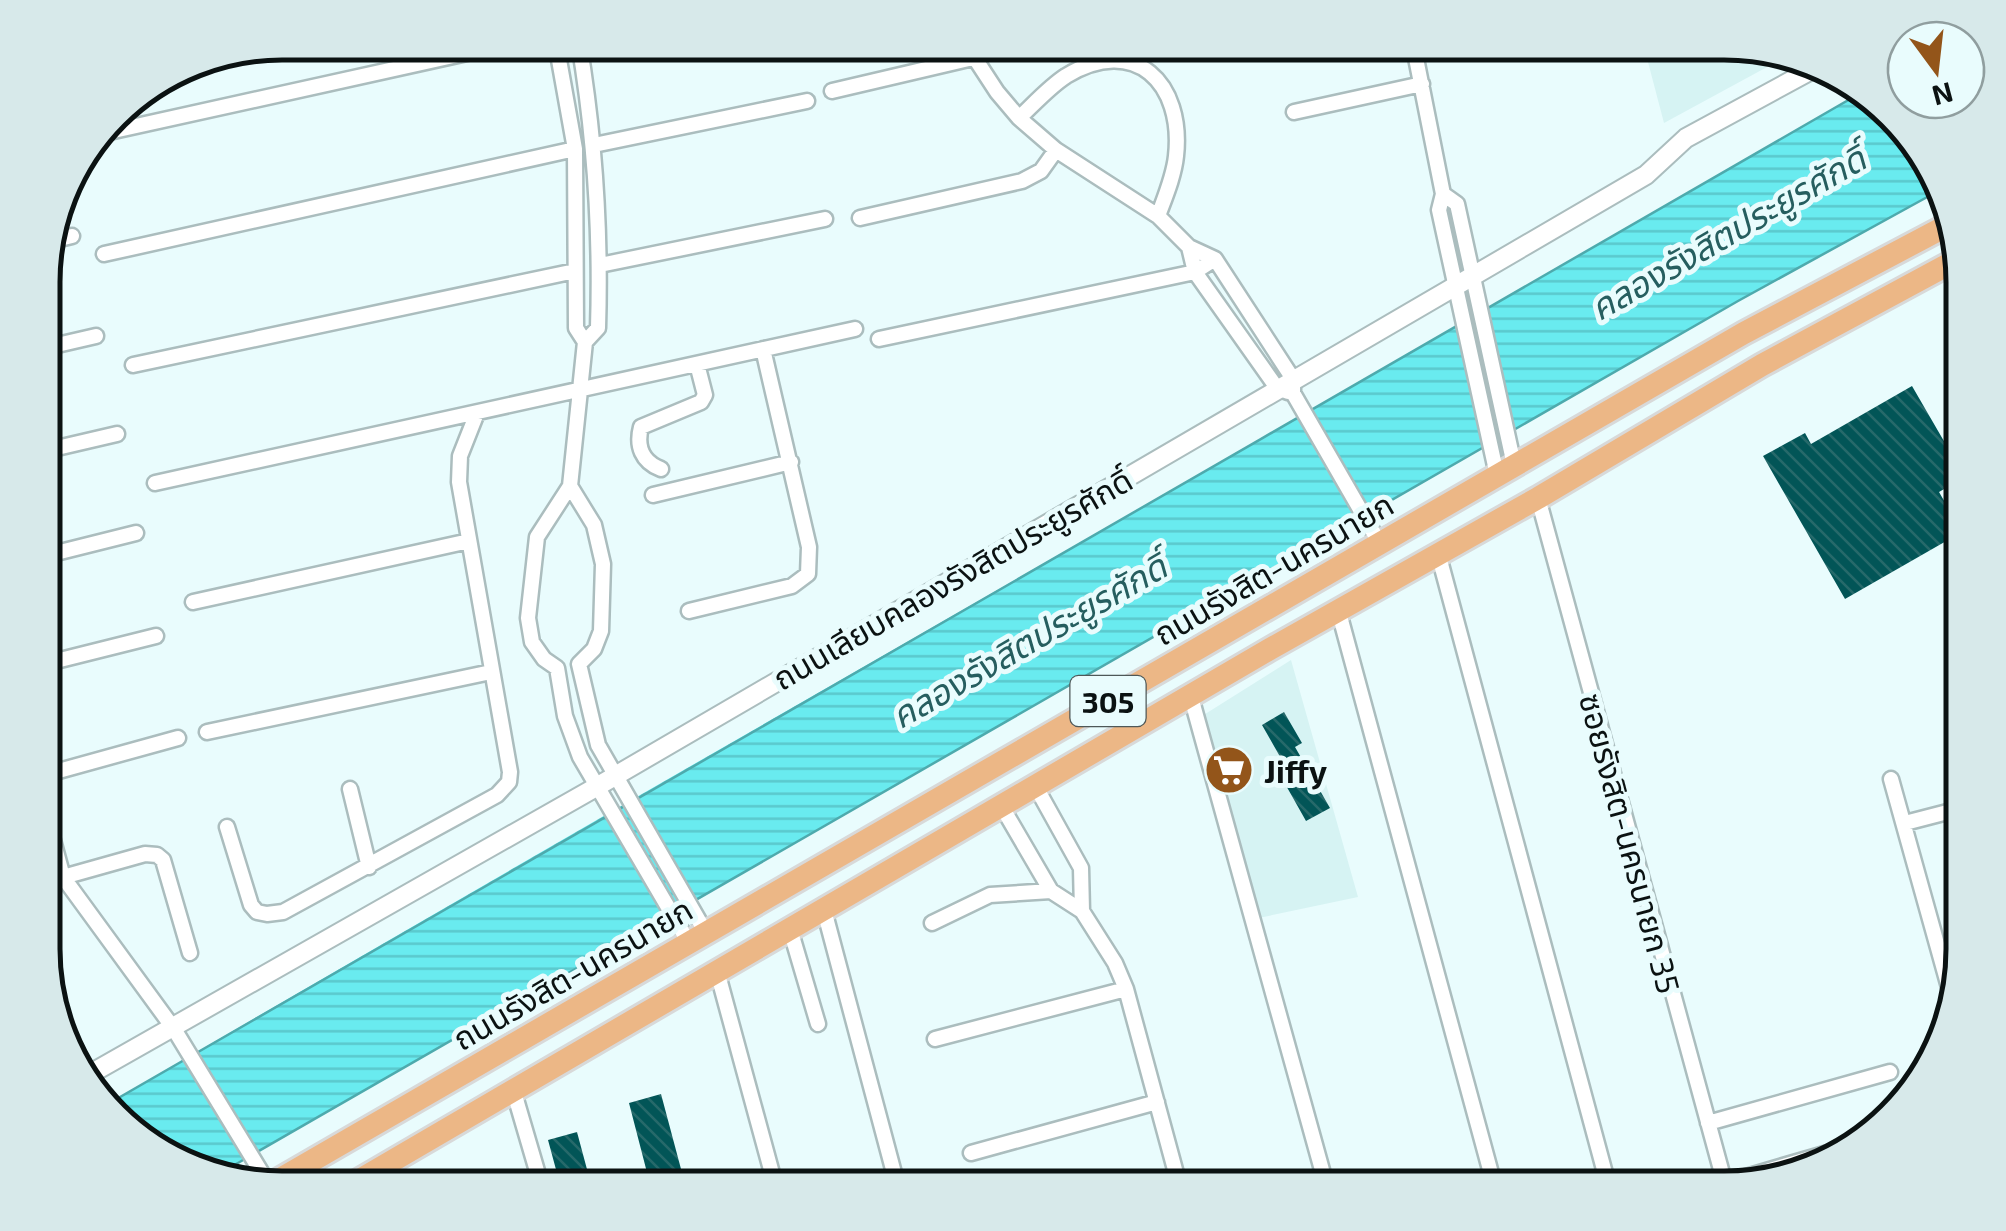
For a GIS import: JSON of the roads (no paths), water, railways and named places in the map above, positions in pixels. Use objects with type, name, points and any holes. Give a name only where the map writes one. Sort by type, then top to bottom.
[{"type":"main road","name":"ถนนรังสิต-นครนายก","points":[[278,1171],[1503,460],[1939,230]]},
{"type":"main road","name":"305","points":[[375,1171],[1338,609],[1538,498],[1762,365],[1946,266]]},
{"type":"street","points":[[122,129],[431,60]]},
{"type":"street","points":[[559,60],[575,149],[576,328],[585,342]]},
{"type":"street","points":[[581,60],[594,145],[600,265],[598,328],[585,342],[570,486],[537,537],[528,618],[532,642],[544,659],[557,668],[570,734],[611,810],[692,929]]},
{"type":"street","points":[[832,90],[964,60]]},
{"type":"street","points":[[975,60],[1019,118],[1056,150],[1158,216],[1189,247],[1216,259],[1374,534]]},
{"type":"street","points":[[1019,118],[1066,77],[1088,66],[1117,60],[1136,62],[1151,70],[1170,101],[1175,130],[1176,155],[1158,216]]},
{"type":"street","points":[[1417,60],[1444,194],[1457,204],[1464,280],[1462,313],[1503,460]]},
{"type":"street","name":"ถนนเลียบคลองรังสิตประยูรศักดิ์","points":[[97,1072],[179,1037],[615,776],[1646,176],[1686,138],[1803,75]]},
{"type":"street","points":[[1294,112],[1422,84]]},
{"type":"street","points":[[594,145],[807,102]]},
{"type":"street","points":[[104,254],[575,149]]},
{"type":"street","points":[[860,218],[1022,181],[1042,171],[1056,150]]},
{"type":"street","points":[[600,265],[826,219]]},
{"type":"street","points":[[65,238],[72,236]]},
{"type":"street","points":[[1189,247],[1195,272],[1288,387]]},
{"type":"street","points":[[879,339],[1195,272],[1216,259]]},
{"type":"street","points":[[133,365],[575,271]]},
{"type":"street","points":[[1464,280],[1479,308],[1503,460]]},
{"type":"street","points":[[155,483],[855,329]]},
{"type":"street","points":[[60,344],[96,336]]},
{"type":"street","points":[[689,611],[792,586],[808,574],[809,547],[763,349]]},
{"type":"street","points":[[660,469],[644,458],[639,444],[641,427],[701,402],[704,395],[698,364]]},
{"type":"street","points":[[227,827],[251,905],[257,912],[283,912],[496,796],[509,782],[460,482],[460,456],[477,413]]},
{"type":"street","points":[[60,446],[116,434]]},
{"type":"street","points":[[653,495],[791,462]]},
{"type":"street","points":[[557,668],[578,664],[594,649],[601,632],[603,564],[594,525],[570,486]]},
{"type":"street","name":"ซอยรังสิต-นครนายก 35","points":[[1538,498],[1722,1171]]},
{"type":"street","points":[[60,552],[136,533]]},
{"type":"street","points":[[194,602],[469,542]]},
{"type":"street","points":[[1438,553],[1604,1171]]},
{"type":"street","points":[[1338,609],[1489,1171]]},
{"type":"street","points":[[60,660],[156,636]]},
{"type":"street","points":[[578,664],[592,729],[692,929]]},
{"type":"street","points":[[208,732],[491,672]]},
{"type":"street","points":[[1190,697],[1321,1171]]},
{"type":"street","points":[[60,771],[178,738]]},
{"type":"street","points":[[1892,779],[1945,971]]},
{"type":"street","points":[[1036,787],[1081,868],[1082,911]]},
{"type":"street","points":[[350,789],[369,867]]},
{"type":"street","points":[[1002,807],[1051,891],[1082,911],[1115,963],[1126,989],[1175,1171]]},
{"type":"street","points":[[1905,823],[1946,812]]},
{"type":"street","points":[[63,878],[157,854],[163,860],[190,952]]},
{"type":"street","points":[[60,867],[63,878],[179,1037],[260,1169]]},
{"type":"street","points":[[932,923],[990,895],[1051,891]]},
{"type":"street","points":[[824,910],[893,1171]]},
{"type":"street","points":[[790,929],[818,1024]]},
{"type":"street","points":[[717,971],[771,1171]]},
{"type":"street","points":[[934,1039],[1126,989]]},
{"type":"street","points":[[1708,1123],[1890,1072]]},
{"type":"street","points":[[513,1089],[537,1171]]},
{"type":"street","points":[[971,1153],[1157,1102]]},
{"type":"water","name":"คลองรังสิตประยูรศักดิ์","points":[[1849,100],[1881,125],[1923,184],[1928,197],[1738,301],[234,1165],[171,1141],[118,1098]]},
{"type":"place","name":"Jiffy","points":[[1229,770]]}]
